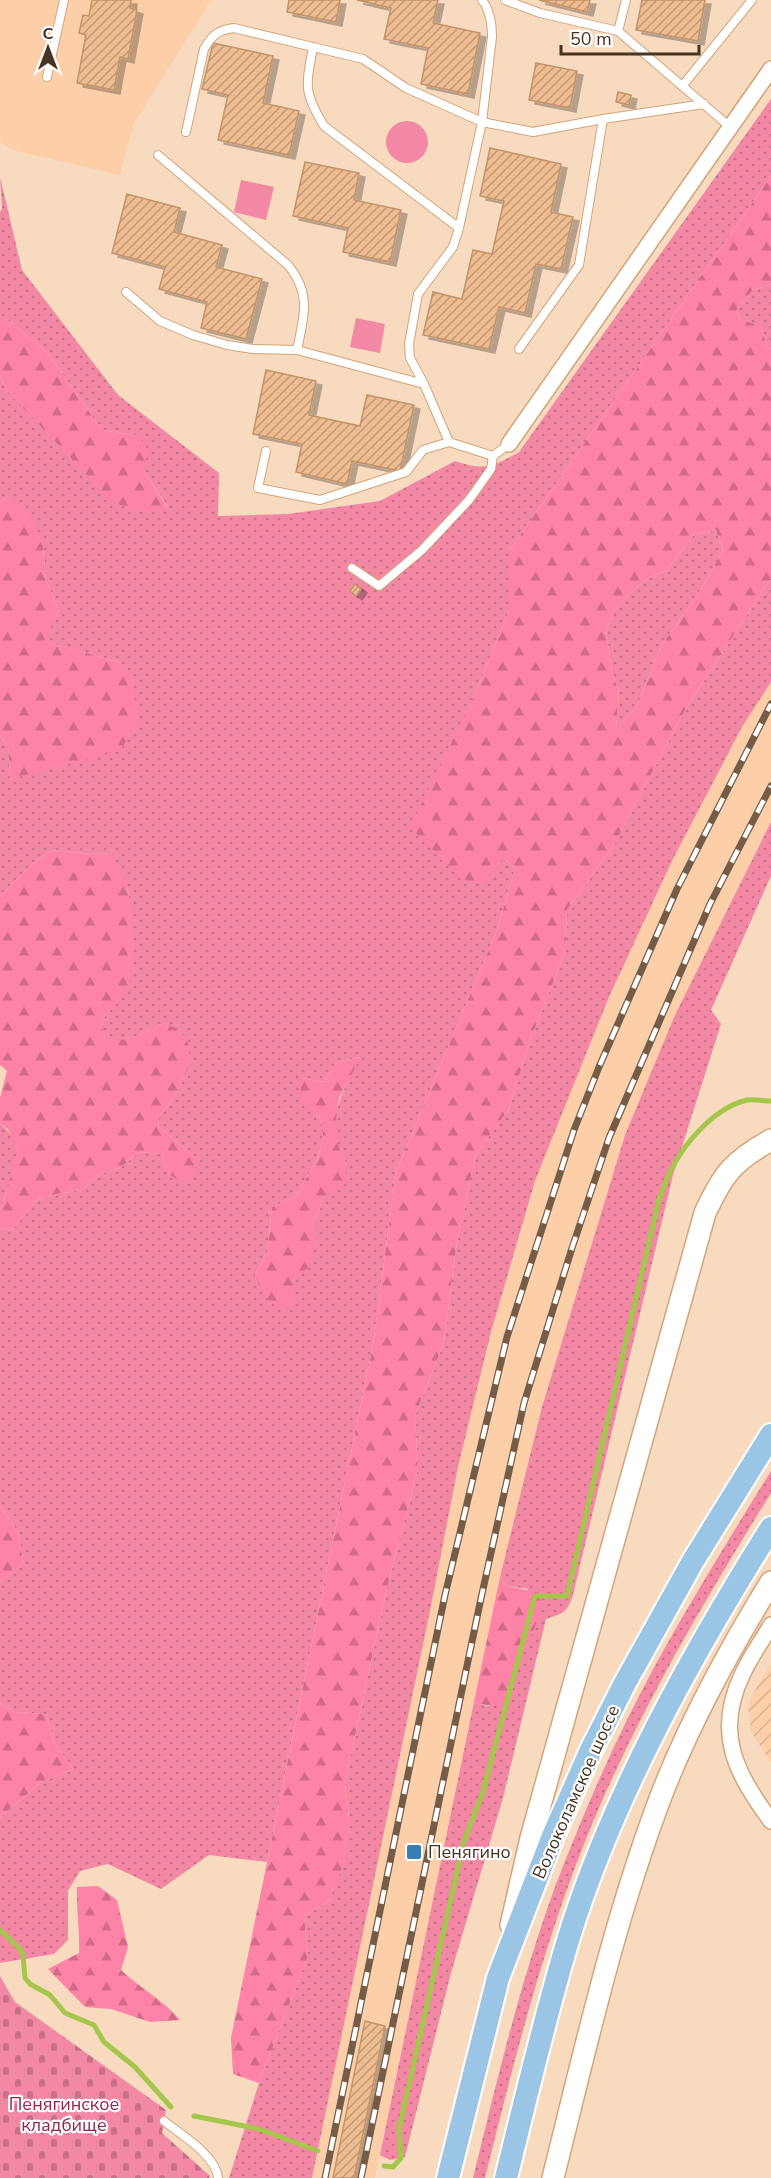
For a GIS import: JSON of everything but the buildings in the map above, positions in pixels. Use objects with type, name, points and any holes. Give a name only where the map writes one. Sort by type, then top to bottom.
[{"type":"main road","points":[[498,1978],[531,1838],[705,1214],[726,1173],[752,1151],[771,1140]]},
{"type":"main road","name":"Волоколамское шоссе","points":[[448,2178],[498,1978],[553,1836],[625,1683],[693,1561],[771,1435]]},
{"type":"main road","points":[[506,2178],[541,2036],[570,1935],[601,1852],[633,1776],[683,1678],[771,1528]]},
{"type":"main road","points":[[553,2178],[629,1891],[661,1797],[708,1691],[771,1582]]},
{"type":"street","points":[[509,444],[771,69]]},
{"type":"street","points":[[771,1625],[743,1672],[733,1697],[729,1728],[732,1751],[742,1778],[771,1821]]},
{"type":"lane","points":[[47,77],[64,0]]},
{"type":"lane","points":[[449,442],[410,358],[409,344],[418,294],[453,247],[482,122],[492,23],[482,0]]},
{"type":"lane","points":[[505,0],[540,13],[618,31],[729,126]]},
{"type":"lane","points":[[618,31],[626,0]]},
{"type":"lane","points":[[682,85],[752,0]]},
{"type":"lane","points":[[186,132],[204,49],[211,37],[221,30],[234,28],[363,59],[406,88],[482,122],[533,132],[704,104]]},
{"type":"lane","points":[[313,47],[307,84],[310,103],[324,126],[459,228]]},
{"type":"lane","points":[[519,349],[579,265],[603,119]]},
{"type":"lane","points":[[158,155],[288,265],[299,278],[304,294],[305,312],[297,350]]},
{"type":"lane","points":[[126,292],[160,321],[226,345],[253,349],[297,350],[424,384]]},
{"type":"lane","points":[[266,450],[258,488],[320,500],[406,472],[423,450],[449,442],[493,456]]},
{"type":"lane","points":[[352,568],[379,586],[422,550],[469,500],[491,469],[493,456],[509,444]]},
{"type":"lane","points":[[164,2121],[212,2160],[218,2178]]},
{"type":"shaded area","points":[[0,0],[211,0],[133,125],[120,175],[13,150],[0,142]]},
{"type":"shaded area","points":[[771,682],[771,822],[675,1015],[625,1135],[541,1411],[500,1577],[375,2178],[312,2178],[458,1467],[491,1332],[535,1181],[609,997],[672,861],[742,727]]},
{"type":"shaded area","points":[[771,1664],[771,1763],[751,1731],[748,1707],[751,1697]]},
{"type":"green space","points":[[771,99],[771,176],[509,551],[509,611],[470,706],[504,858],[515,869],[497,930],[396,1172],[373,1345],[267,1862],[209,1855],[161,1889],[108,1864],[80,1871],[68,1891],[68,1940],[54,1954],[0,1963],[0,1818],[40,1783],[73,1769],[55,1744],[46,1714],[14,1712],[0,1703],[0,1581],[24,1564],[18,1532],[0,1506],[0,1228],[12,1231],[35,1201],[56,1194],[81,1190],[99,1175],[121,1167],[139,1152],[161,1154],[169,1174],[198,1160],[158,1126],[159,1117],[172,1100],[190,1066],[161,1024],[134,1037],[105,1041],[102,1020],[128,987],[131,966],[128,889],[111,853],[91,854],[53,850],[34,862],[0,896],[0,736],[8,746],[10,779],[42,770],[122,663],[43,641],[59,611],[46,580],[43,547],[7,497],[0,502],[0,375],[7,391],[169,509],[143,469],[138,436],[102,430],[47,352],[0,314],[0,212],[2,209],[0,177],[22,270],[118,395],[219,473],[218,516],[288,514],[380,501],[455,461],[481,467],[495,464],[519,452]],"holes":[[[360,1057],[341,1098],[336,1120],[337,1143],[347,1165],[323,1197],[316,1219],[316,1242],[294,1280],[255,1275],[267,1254],[272,1207],[295,1197],[318,1158],[323,1136],[319,1114],[301,1078],[324,1082],[337,1062]]]},
{"type":"green space","points":[[407,121],[422,127],[428,142],[422,157],[407,163],[392,157],[386,142],[392,127]]},
{"type":"green space","points":[[771,176],[771,284],[753,290],[737,309],[740,319],[761,326],[767,347],[771,349],[771,578],[685,710],[614,845],[567,910],[566,950],[529,1043],[509,1109],[476,1154],[456,1248],[444,1342],[415,1416],[418,1469],[386,1592],[345,1783],[349,1818],[347,1855],[330,1900],[304,1916],[308,1956],[259,2083],[233,2074],[231,2038],[373,1345],[396,1172],[497,930],[515,869],[504,858],[482,883],[463,880],[410,827],[470,706],[509,611],[509,551]],"holes":[[[716,530],[723,550],[700,591],[661,646],[636,708],[616,727],[619,693],[612,671],[606,630],[615,610],[647,579],[667,570],[694,535]]]},
{"type":"green space","points":[[241,180],[274,187],[266,220],[234,212]]},
{"type":"green space","points":[[771,284],[771,349],[767,347],[761,326],[740,319],[737,309],[753,290]]},
{"type":"green space","points":[[0,314],[47,352],[102,430],[138,436],[149,451],[143,469],[169,510],[130,510],[111,500],[7,391],[0,375]]},
{"type":"green space","points":[[356,318],[385,324],[380,353],[350,347]]},
{"type":"green space","points":[[7,497],[32,517],[43,547],[46,580],[59,611],[44,641],[122,663],[130,677],[140,718],[120,751],[10,779],[8,746],[0,736],[0,502]]},
{"type":"green space","points":[[716,530],[723,550],[700,591],[661,646],[636,708],[616,728],[619,693],[612,671],[606,630],[615,610],[647,579],[667,570],[694,535]]},
{"type":"green space","points":[[771,578],[771,682],[742,727],[672,861],[609,997],[535,1181],[491,1332],[458,1467],[312,2178],[229,2178],[259,2083],[308,1956],[304,1916],[330,1900],[349,1818],[345,1783],[386,1592],[418,1469],[415,1416],[444,1342],[456,1248],[476,1154],[509,1109],[529,1043],[566,950],[567,910],[614,845],[685,710]]},
{"type":"green space","points":[[771,822],[771,876],[711,1010],[721,1024],[673,1175],[573,1595],[564,1612],[546,1619],[503,1798],[451,1973],[405,2157],[390,2160],[380,2155],[474,1702],[487,1706],[508,1702],[517,1671],[528,1589],[507,1586],[500,1577],[542,1407],[625,1135],[675,1015]]},
{"type":"green space","points":[[53,850],[91,854],[111,853],[122,873],[127,886],[130,907],[132,967],[126,991],[102,1020],[105,1040],[134,1037],[161,1024],[180,1029],[189,1046],[190,1066],[172,1100],[159,1117],[158,1126],[198,1160],[192,1178],[181,1182],[169,1174],[161,1154],[139,1152],[121,1167],[99,1175],[81,1190],[56,1194],[35,1201],[12,1231],[0,1228],[0,1209],[6,1195],[17,1150],[8,1129],[0,1123],[0,1098],[7,1071],[0,1065],[0,896],[34,862]]},
{"type":"green space","points":[[361,1057],[339,1098],[336,1120],[337,1143],[347,1165],[343,1187],[323,1197],[316,1219],[316,1242],[311,1265],[294,1280],[294,1303],[280,1309],[263,1295],[255,1275],[267,1254],[272,1207],[295,1197],[318,1158],[323,1136],[319,1114],[301,1102],[301,1078],[324,1082],[337,1062]]},
{"type":"green space","points":[[0,1123],[12,1136],[17,1152],[11,1181],[0,1209]]},
{"type":"green space","points":[[771,1471],[771,1493],[670,1665],[603,1798],[554,1926],[517,2051],[485,2178],[473,2178],[529,1964],[583,1817],[623,1727],[657,1662]]},
{"type":"green space","points":[[0,1506],[18,1532],[24,1564],[0,1581]]},
{"type":"green space","points":[[500,1577],[507,1586],[537,1592],[542,1602],[541,1611],[517,1671],[508,1702],[487,1705],[474,1702]]},
{"type":"green space","points":[[0,1703],[14,1712],[46,1714],[55,1744],[73,1769],[40,1783],[0,1818]]},
{"type":"green space","points":[[98,1886],[117,1900],[128,1947],[121,1970],[180,2020],[150,2022],[111,2009],[85,2007],[48,1969],[79,1953],[77,1887]]},
{"type":"green space","name":"Пенягинское кладбище","points":[[0,1976],[15,2002],[166,2110],[162,2133],[210,2176],[209,2178],[0,2178]]},
{"type":"waterway","points":[[384,2166],[393,2167],[401,2158],[399,2129],[464,1841],[482,1795],[535,1596],[567,1596],[659,1199],[670,1172],[685,1147],[713,1117],[747,1100],[771,1101]]},
{"type":"waterway","points":[[0,1930],[20,1949],[23,1955],[25,1978],[30,1984],[50,1995],[65,2013],[94,2025],[104,2042],[135,2067],[171,2107]]},
{"type":"waterway","points":[[194,2116],[259,2129],[318,2151]]},
{"type":"railway","points":[[325,2178],[445,1595],[507,1337],[574,1130],[599,1067],[677,889],[771,704]]},
{"type":"railway","points":[[361,2178],[480,1603],[524,1403],[609,1138],[710,904],[771,786]]},
{"type":"place","name":"Пенягино","points":[[414,1852]]}]
